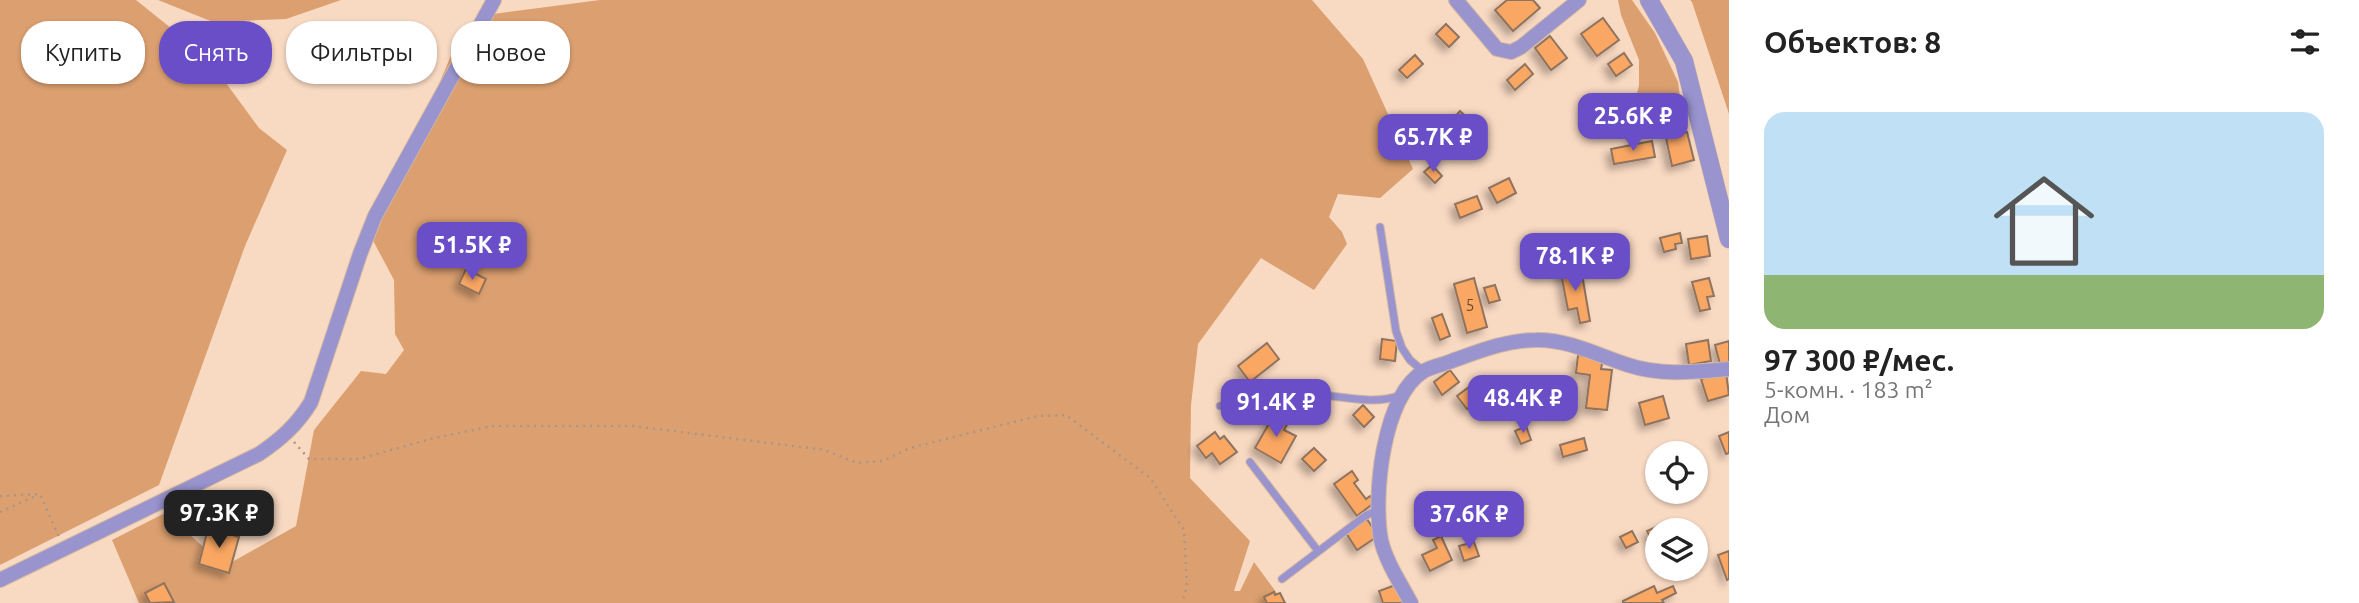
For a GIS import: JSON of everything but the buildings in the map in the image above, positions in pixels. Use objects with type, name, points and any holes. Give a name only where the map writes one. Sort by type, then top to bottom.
[{"type":"street","points":[[0,580],[259,454],[288,434],[300,420],[311,402],[375,216],[494,0]]},
{"type":"street","points":[[1456,0],[1497,49],[1511,52],[1521,47],[1579,0]]},
{"type":"street","points":[[1649,0],[1684,61],[1729,239]]},
{"type":"street","points":[[1411,603],[1382,544],[1379,510],[1381,466],[1391,422],[1402,395],[1423,371],[1493,347],[1539,340],[1588,349],[1643,369],[1684,373],[1729,369]]},
{"type":"lane","points":[[1380,226],[1396,331],[1406,354],[1423,371]]},
{"type":"lane","points":[[1220,405],[1294,394],[1380,400],[1402,395]]},
{"type":"lane","points":[[1250,462],[1318,551]]},
{"type":"lane","points":[[1282,579],[1365,516],[1379,510]]},
{"type":"path","points":[[288,434],[309,459],[359,459],[434,438],[493,426],[633,426],[825,450],[857,463],[883,461],[910,448],[1038,415],[1066,415],[1150,478],[1184,530],[1187,586],[1182,603]]},
{"type":"path","points":[[40,494],[64,549]]},
{"type":"path","points":[[0,496],[40,494]]},
{"type":"path","points":[[0,512],[40,494]]},
{"type":"shaded area","points":[[0,0],[136,0],[162,21],[159,21],[159,84],[227,84],[259,128],[287,150],[245,246],[159,485],[0,565]]},
{"type":"shaded area","points":[[158,0],[341,0],[286,19],[210,21]]},
{"type":"shaded area","points":[[600,0],[1312,0],[1363,59],[1413,169],[1380,198],[1338,194],[1329,217],[1342,232],[1347,244],[1314,290],[1261,258],[1198,344],[1191,405],[1190,478],[1250,541],[1234,591],[1240,591],[1254,562],[1284,603],[139,603],[112,540],[165,513],[225,566],[296,526],[314,430],[361,371],[386,374],[404,350],[395,334],[394,280],[369,233],[400,176],[451,56],[451,84],[570,84],[570,21],[479,21],[486,15]]},
{"type":"shaded area","points":[[1618,0],[1632,0],[1655,33],[1678,82],[1684,126],[1657,131],[1643,122],[1634,107],[1639,85],[1639,60],[1621,15]]},
{"type":"shaded area","points":[[1690,0],[1729,0],[1729,114],[1692,2]]}]
